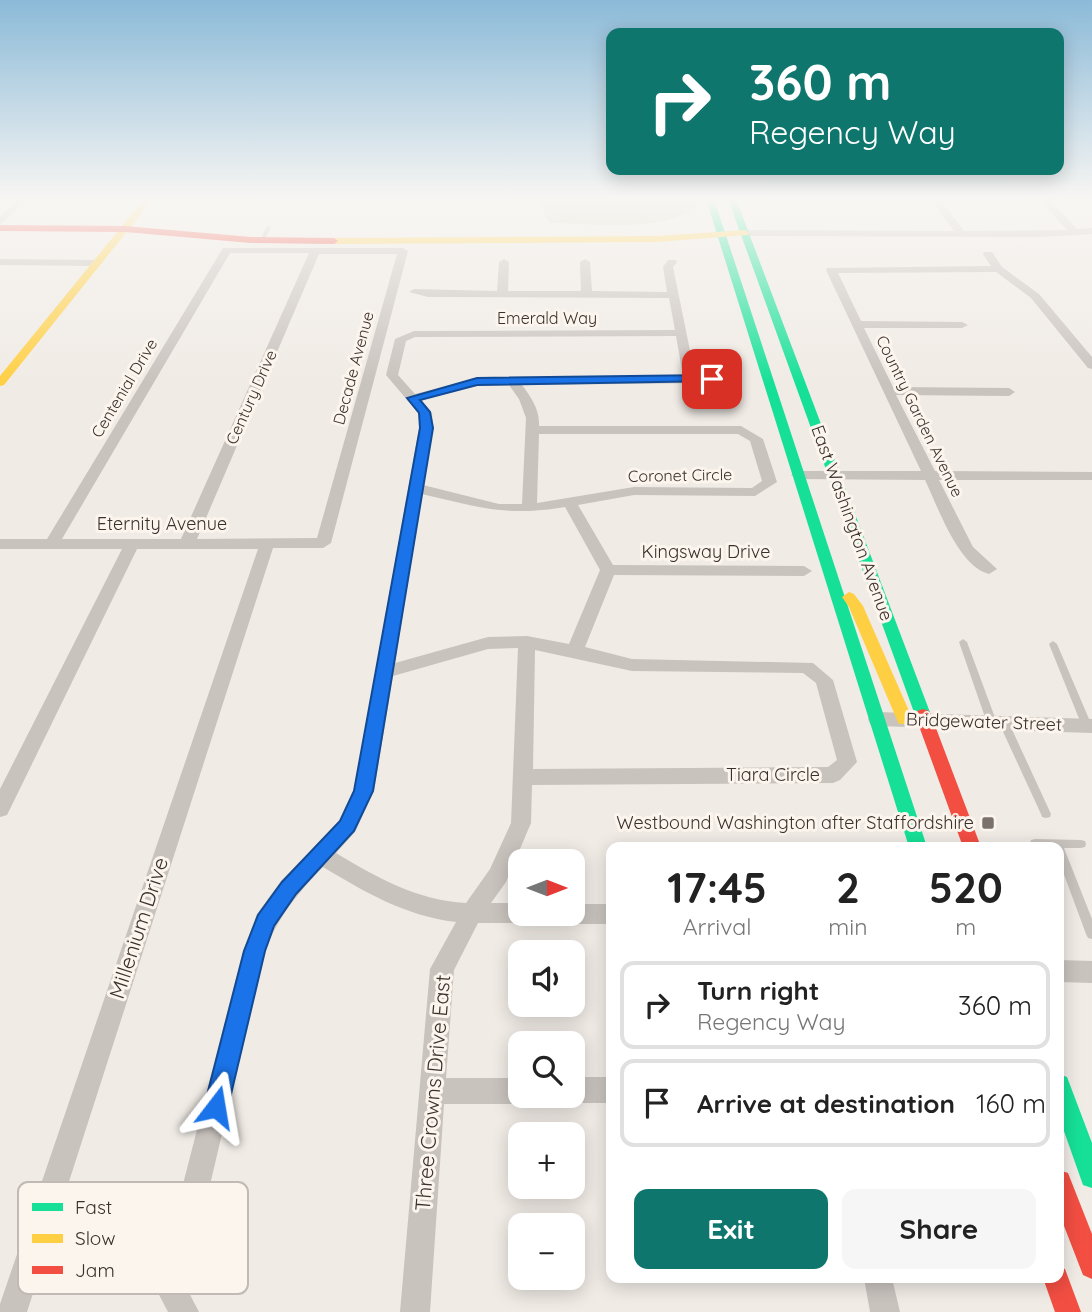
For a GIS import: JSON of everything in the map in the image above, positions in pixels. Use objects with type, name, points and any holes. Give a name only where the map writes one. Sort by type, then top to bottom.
[{"type":"main road","points":[[0,383],[99,260]]},
{"type":"main road","name":"East Washington Avenue","points":[[737,260],[752,330],[916,842]]},
{"type":"main road","name":"East Washington Avenue","points":[[744,260],[751,275],[765,287],[826,475],[925,720],[970,842]]},
{"type":"main road","points":[[752,330],[774,363],[826,475]]},
{"type":"main road","points":[[829,571],[856,606],[905,720]]},
{"type":"main road","points":[[1064,1099],[1092,1176]]},
{"type":"main road","points":[[1064,1195],[1092,1266]]},
{"type":"main road","points":[[1058,1283],[1068,1312]]},
{"type":"street","name":"Centenial Drive","points":[[52,544],[221,260]]},
{"type":"street","name":"Century Drive","points":[[187,544],[311,260]]},
{"type":"street","name":"Decade Avenue","points":[[323,542],[400,260]]},
{"type":"street","points":[[992,260],[998,269],[1035,296],[1092,365]]},
{"type":"street","points":[[502,294],[504,261]]},
{"type":"street","points":[[0,262],[97,263]]},
{"type":"street","points":[[585,262],[587,295]]},
{"type":"street","points":[[672,262],[668,267],[672,295],[690,379]]},
{"type":"street","name":"Country Garden Avenue","points":[[989,569],[967,550],[831,270],[998,269]]},
{"type":"street","points":[[414,292],[672,295]]},
{"type":"street","points":[[855,324],[962,325]]},
{"type":"street","name":"Emerald Way","points":[[413,398],[392,374],[401,339],[414,334],[680,333]]},
{"type":"street","points":[[203,1182],[254,951],[265,921],[289,888],[348,826],[363,791],[426,428],[425,412],[413,398],[477,382],[712,379]]},
{"type":"street","points":[[511,380],[525,398],[533,418],[529,509]]},
{"type":"street","points":[[888,391],[1009,392]]},
{"type":"street","name":"Coronet Circle","points":[[533,430],[741,430],[756,439],[770,482],[755,492],[634,491],[570,504]]},
{"type":"street","points":[[798,475],[1092,476]]},
{"type":"street","points":[[385,672],[488,643],[527,642],[575,651],[608,570],[570,504],[529,509],[499,508],[416,488]]},
{"type":"street","name":"Eternity Avenue","points":[[0,544],[323,542]]},
{"type":"street","points":[[0,809],[132,544]]},
{"type":"street","name":"Millenium Drive","points":[[55,1182],[267,544]]},
{"type":"street","name":"Kingsway Drive","points":[[608,570],[804,571]]},
{"type":"street","name":"Three Crowns Drive East","points":[[415,1312],[442,970],[472,913],[498,874],[521,823],[527,642]]},
{"type":"street","name":"Tiara Circle","points":[[521,777],[833,775],[847,762],[824,680],[807,667],[632,665],[575,651]]},
{"type":"street","name":"Bridgewater Street","points":[[877,719],[1090,726]]},
{"type":"street","points":[[321,855],[385,893],[419,906],[472,913],[508,913]]},
{"type":"street","points":[[585,914],[606,914]]},
{"type":"street","points":[[1064,971],[1092,972]]},
{"type":"street","points":[[585,1090],[606,1090]]},
{"type":"street","points":[[432,1091],[508,1091]]},
{"type":"street","points":[[879,1283],[885,1312]]},
{"type":"street","name":"Millenium Drive","points":[[12,1312],[18,1294]]},
{"type":"lane","points":[[963,642],[998,723],[1046,814]]},
{"type":"lane","points":[[1053,644],[1090,726]]},
{"type":"lane","points":[[1064,845],[1081,844]]},
{"type":"lane","points":[[1064,862],[1092,934]]},
{"type":"traffic: fast","points":[[730,260],[916,842]]},
{"type":"traffic: fast","points":[[755,260],[923,715]]},
{"type":"traffic: fast","points":[[1064,1099],[1092,1176]]},
{"type":"traffic: slow","points":[[0,383],[99,260]]},
{"type":"traffic: slow","points":[[849,597],[856,606],[905,720]]},
{"type":"traffic: jam","points":[[923,715],[970,842]]},
{"type":"traffic: jam","points":[[1064,1195],[1092,1266]]},
{"type":"traffic: jam","points":[[1058,1283],[1068,1312]]},
{"type":"place","name":"Westbound Washington after Staffordshire","points":[[988,823]]},
{"type":"route","points":[[216,1107],[254,951],[265,921],[289,888],[348,826],[363,791],[426,428],[425,412],[413,398],[477,382],[712,379]]}]
